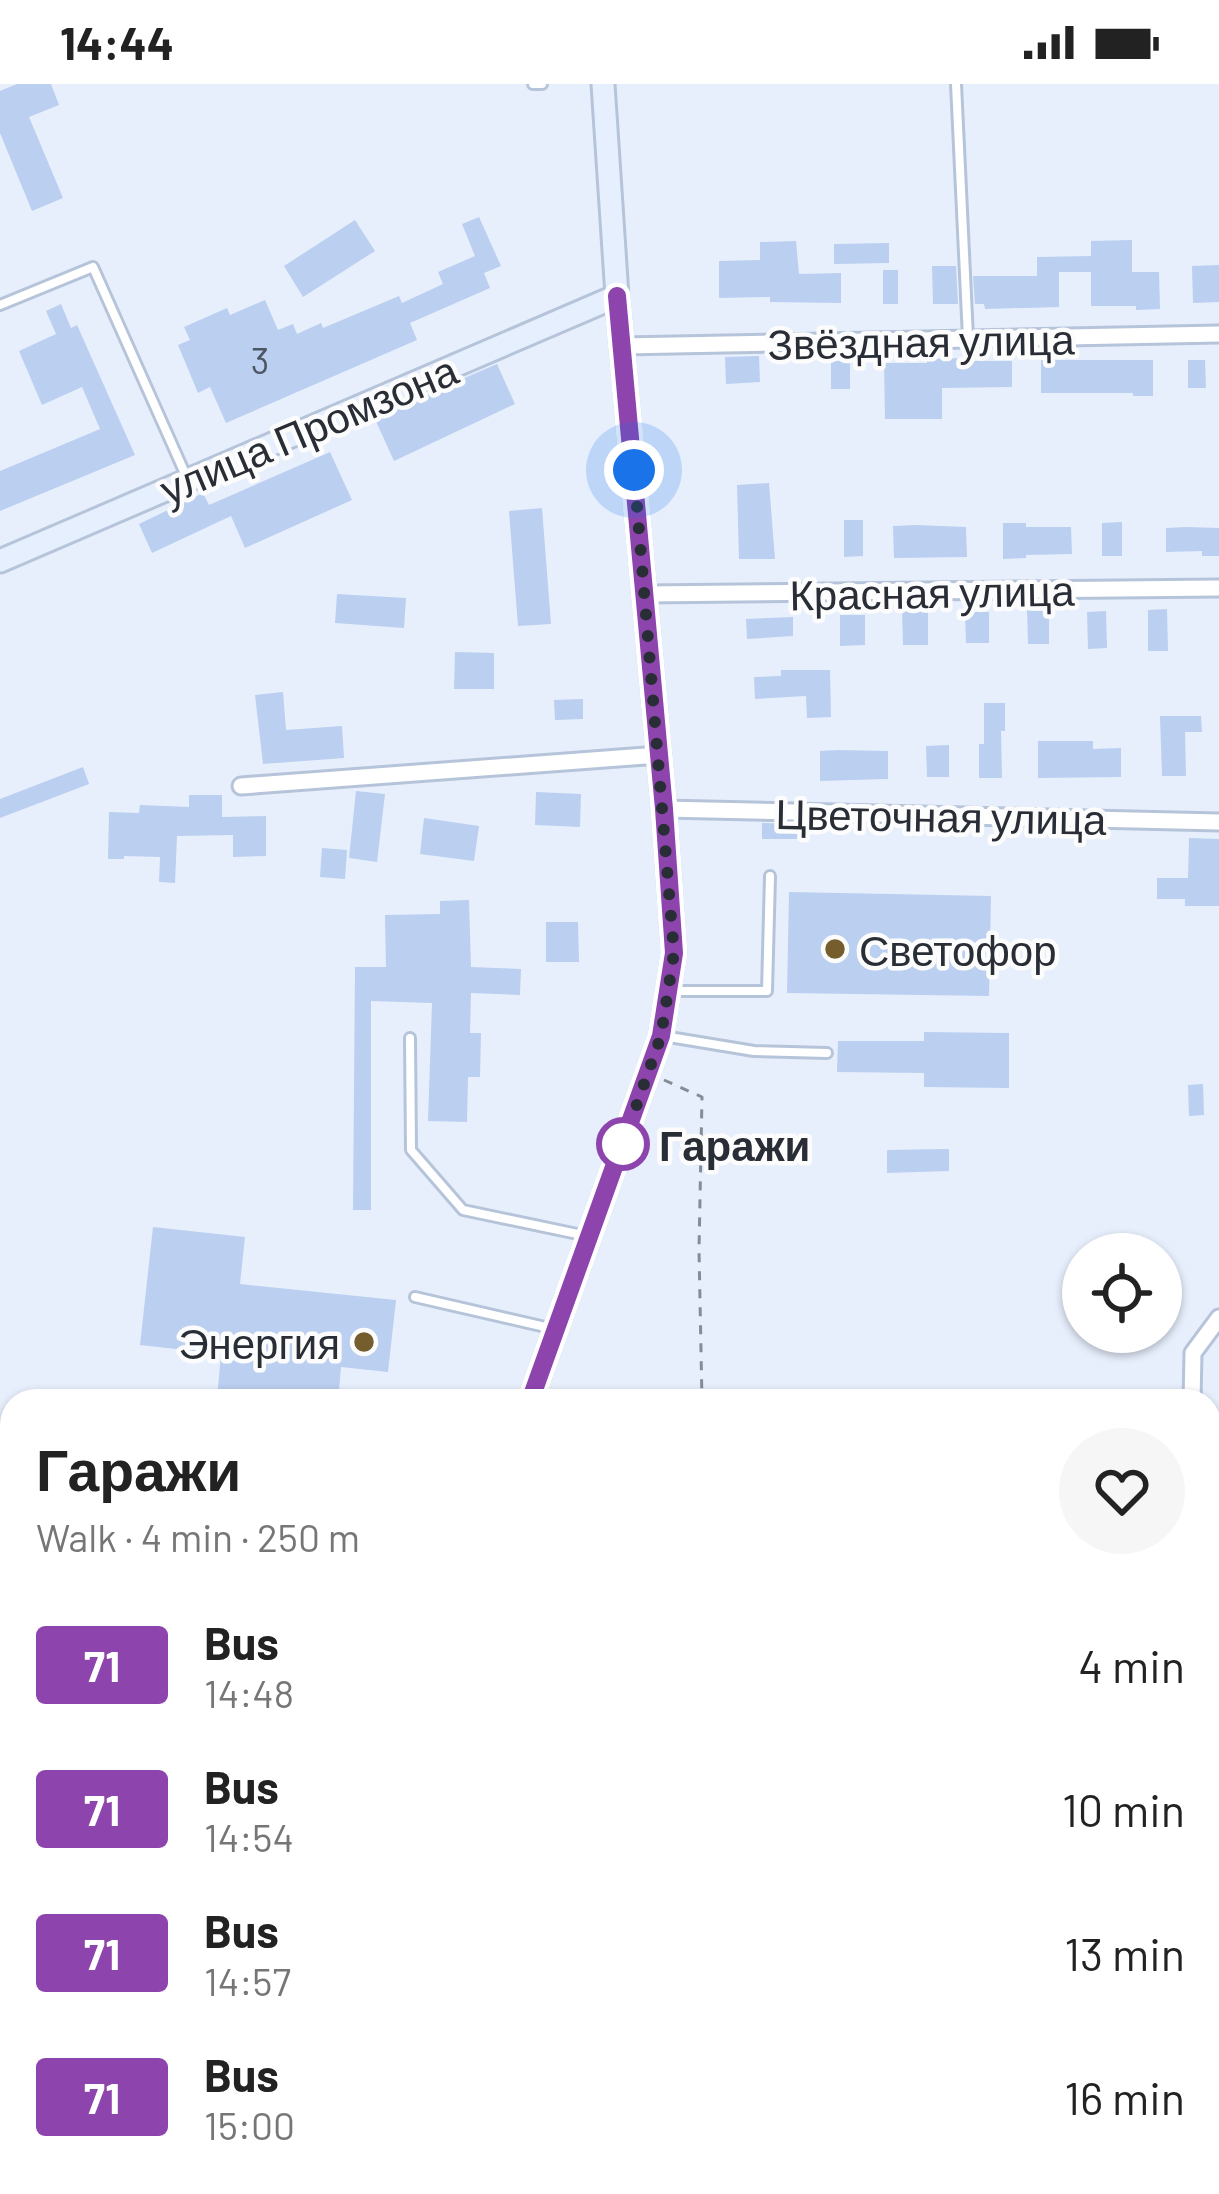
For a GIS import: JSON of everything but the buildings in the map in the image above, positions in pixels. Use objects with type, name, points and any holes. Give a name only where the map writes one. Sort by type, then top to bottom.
[{"type":"main road","points":[[534,1389],[661,1036],[674,953],[603,84]]},
{"type":"main road","name":"улица Промзона","points":[[0,561],[11,551],[617,296]]},
{"type":"street","name":"Звёздная улица","points":[[623,346],[1219,334]]},
{"type":"street","name":"Красная улица","points":[[645,594],[1219,588]]},
{"type":"street","points":[[241,787],[659,754]]},
{"type":"street","name":"Цветочная улица","points":[[664,809],[1219,821]]},
{"type":"street","points":[[1192,1389],[1193,1354],[1219,1318]]},
{"type":"lane","points":[[956,84],[968,339]]},
{"type":"lane","points":[[0,305],[92,267],[188,479]]},
{"type":"lane","points":[[669,992],[767,991],[770,876]]},
{"type":"lane","points":[[661,1036],[754,1051],[827,1053]]},
{"type":"lane","points":[[410,1038],[411,1150],[463,1210],[589,1236]]},
{"type":"lane","points":[[415,1297],[555,1330]]},
{"type":"path","points":[[649,1073],[702,1097],[702,1389]]},
{"type":"bus line","name":"71","points":[[534,1389],[661,1036],[674,953],[617,296]]},
{"type":"place","name":"Светофор","points":[[835,949]]},
{"type":"place","name":"Гаражи","points":[[623,1144]]},
{"type":"place","name":"Энергия","points":[[364,1342]]},
{"type":"route","points":[[623,1144],[619,1155],[661,1036],[674,953],[634,470]]}]
